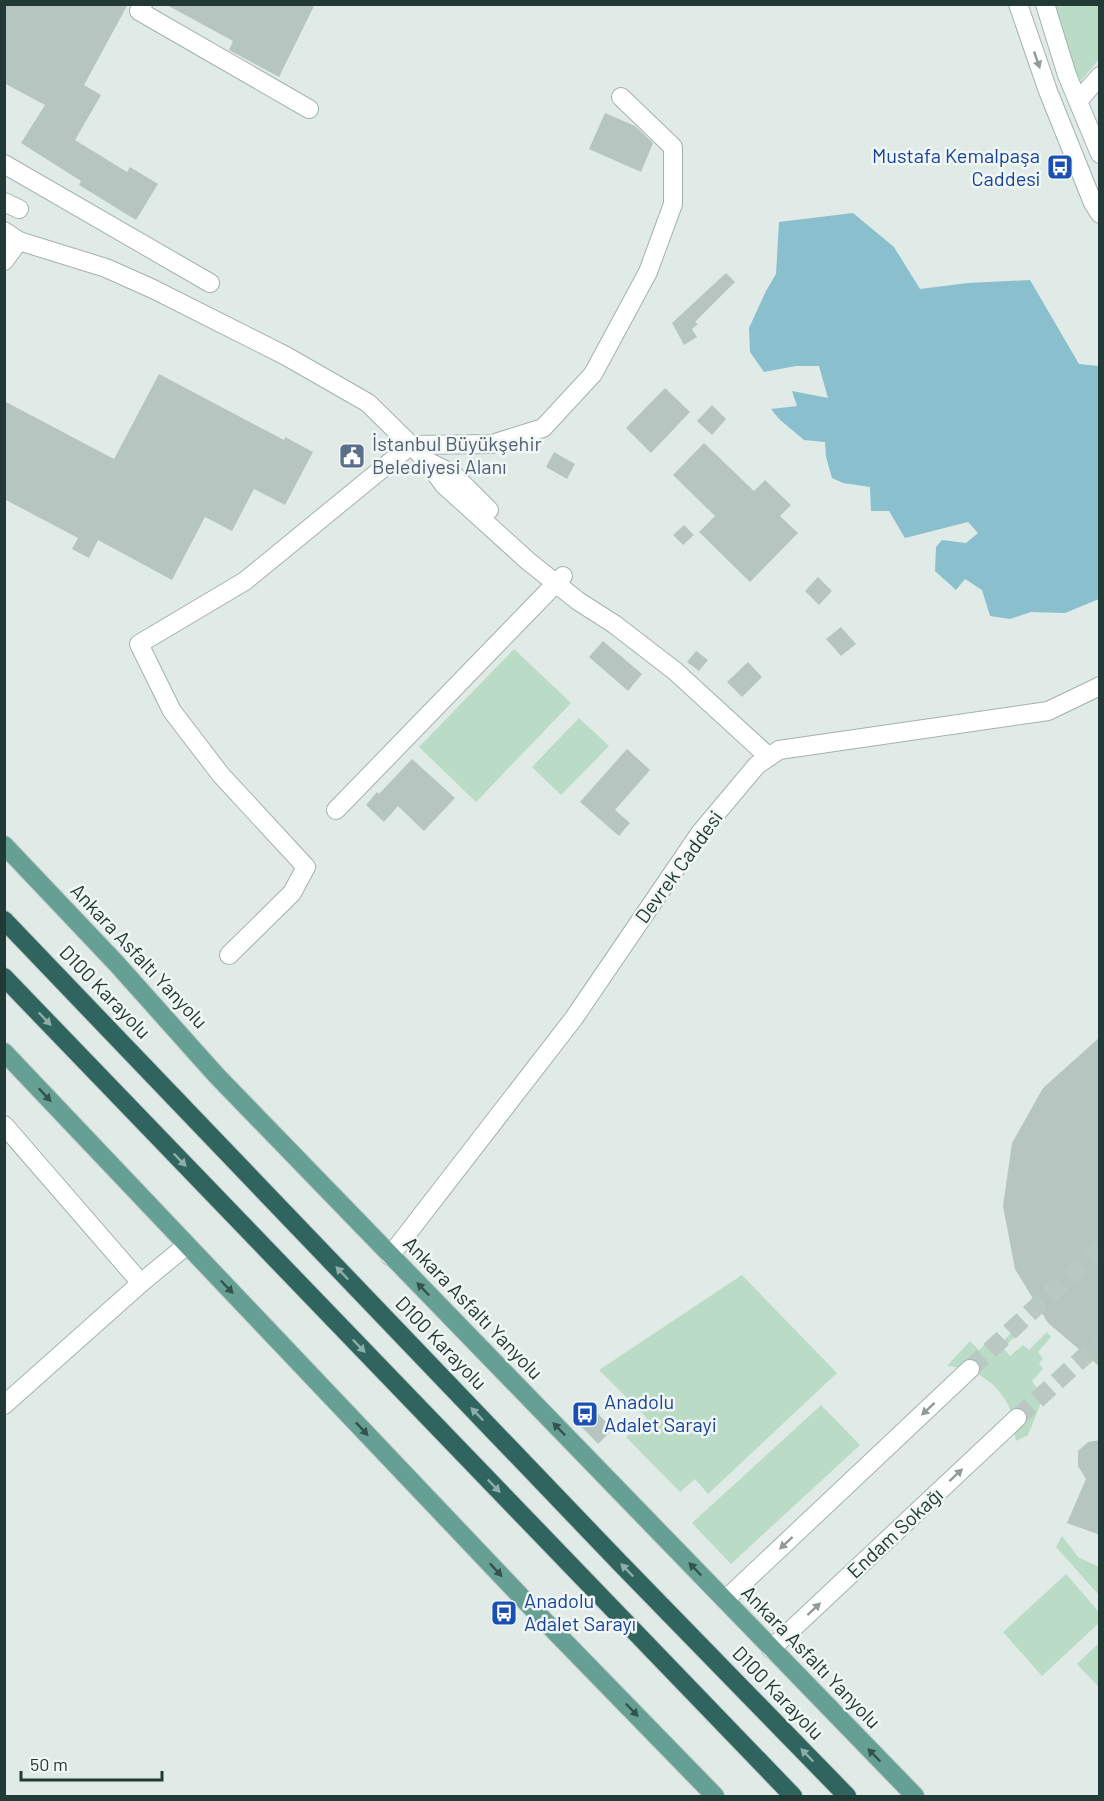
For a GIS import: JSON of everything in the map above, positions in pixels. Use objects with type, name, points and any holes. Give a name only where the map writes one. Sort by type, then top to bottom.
[{"type":"highway","name":"D100 Karayolu","points":[[4,920],[847,1797]]},
{"type":"highway","points":[[4,977],[792,1797]]},
{"type":"main road","name":"Ankara Asfaltı Yanyolu","points":[[4,845],[116,963],[217,1076],[915,1797]]},
{"type":"main road","points":[[4,1052],[530,1606],[715,1797]]},
{"type":"street","points":[[143,4],[140,11],[309,110]]},
{"type":"street","points":[[1018,4],[1048,91],[1093,203],[1100,214]]},
{"type":"street","points":[[1045,4],[1078,101],[1100,154]]},
{"type":"street","points":[[1078,101],[1100,76]]},
{"type":"street","points":[[229,955],[292,892],[306,867],[221,775],[172,711],[139,645],[245,581],[411,445],[492,444],[543,428],[593,374],[648,272],[673,204],[673,147],[621,97]]},
{"type":"street","points":[[4,164],[210,283]]},
{"type":"street","points":[[4,261],[9,238],[106,268],[286,356],[368,403],[425,459],[453,474],[560,579],[601,607],[614,624],[675,670],[769,757]]},
{"type":"street","points":[[336,810],[560,579]]},
{"type":"street","name":"Devrek Caddesi","points":[[390,1256],[574,1018],[699,833],[757,765],[779,750],[1048,711],[1100,686]]},
{"type":"street","points":[[4,1125],[141,1283]]},
{"type":"street","points":[[4,1405],[187,1245]]},
{"type":"street","points":[[725,1600],[970,1369]]},
{"type":"street","name":"Endam Sokağı","points":[[771,1649],[1017,1418]]},
{"type":"green space","points":[[1048,5],[1099,5],[1099,59],[1080,82]]},
{"type":"green space","points":[[514,649],[571,703],[476,802],[419,747]]},
{"type":"green space","points":[[579,718],[609,746],[561,795],[532,767]]},
{"type":"green space","points":[[742,1275],[837,1373],[708,1494],[695,1479],[680,1492],[626,1437],[647,1418],[599,1370]]},
{"type":"green space","points":[[1047,1332],[1051,1337],[1038,1352],[1043,1359],[1039,1363],[1043,1369],[1032,1381],[1043,1398],[1028,1435],[1016,1441],[1011,1413],[999,1391],[976,1373],[947,1366],[970,1341],[979,1350],[988,1342],[995,1349],[1011,1333],[1015,1337],[1003,1348],[1010,1356],[1023,1345],[1029,1350]]},
{"type":"green space","points":[[821,1405],[860,1445],[731,1564],[692,1523]]},
{"type":"green space","points":[[1062,1536],[1078,1557],[1099,1567],[1099,1595],[1056,1547]]},
{"type":"green space","points":[[1066,1574],[1099,1612],[1099,1623],[1042,1676],[1003,1632]]},
{"type":"green space","points":[[1099,1643],[1100,1684],[1098,1686],[1077,1664]]},
{"type":"water","points":[[853,213],[894,247],[920,289],[968,283],[1030,280],[1079,364],[1099,366],[1099,599],[1065,613],[1031,612],[1010,619],[990,616],[982,590],[965,579],[956,590],[935,571],[936,547],[942,540],[966,543],[978,533],[968,522],[905,538],[889,511],[871,511],[870,487],[843,483],[832,478],[826,457],[825,442],[804,440],[779,419],[771,409],[797,406],[792,391],[828,398],[819,366],[796,366],[764,372],[750,352],[749,328],[776,274],[779,222]]},
{"type":"building","points":[[4,4],[128,4],[84,85],[101,95],[75,140],[127,172],[130,167],[158,184],[136,220],[79,185],[81,181],[21,143],[45,105],[4,83]]},
{"type":"building","points":[[165,4],[315,4],[279,77],[229,50],[233,41]]},
{"type":"building","points":[[605,113],[635,126],[653,143],[641,172],[589,149]]},
{"type":"building","points":[[726,273],[735,282],[695,322],[698,324],[692,329],[697,337],[684,345],[672,323]]},
{"type":"building","points":[[159,374],[284,440],[285,437],[313,452],[285,505],[254,489],[232,531],[205,517],[172,580],[98,540],[89,558],[72,549],[78,538],[4,499],[4,401],[114,459]]},
{"type":"building","points":[[665,388],[690,412],[651,453],[626,428]]},
{"type":"building","points":[[712,405],[726,419],[712,435],[697,421]]},
{"type":"building","points":[[704,443],[754,491],[765,480],[791,505],[780,516],[798,533],[750,582],[699,532],[715,516],[673,475]]},
{"type":"building","points":[[554,452],[575,464],[567,479],[546,467]]},
{"type":"building","points":[[684,525],[694,535],[683,545],[673,535]]},
{"type":"building","points":[[818,577],[832,591],[819,605],[805,591]]},
{"type":"building","points":[[841,627],[856,644],[841,656],[826,639]]},
{"type":"building","points":[[603,641],[642,674],[628,691],[589,657]]},
{"type":"building","points":[[696,651],[708,660],[699,671],[687,662]]},
{"type":"building","points":[[748,662],[762,677],[742,697],[727,682]]},
{"type":"building","points":[[627,749],[650,770],[615,810],[630,823],[619,836],[580,802]]},
{"type":"building","points":[[412,759],[455,798],[424,831],[398,806],[384,822],[366,805]]},
{"type":"building","points":[[1100,1037],[1100,1367],[1048,1323],[1015,1269],[1003,1206],[1012,1143],[1043,1088]]},
{"type":"building","points":[[592,1408],[613,1429],[598,1444],[578,1423]]},
{"type":"building","points":[[1100,1440],[1100,1535],[1067,1523],[1086,1479],[1078,1466],[1078,1451],[1088,1442]]},
{"type":"tunnel","points":[[970,1369],[1100,1247]]},
{"type":"tunnel","points":[[1017,1418],[1100,1342]]},
{"type":"place","name":"Mustafa Kemalpaşa Caddesi̇","points":[[1060,167]]},
{"type":"place","name":"İstanbul Büyükşehir Belediyesi Alanı","points":[[352,456]]},
{"type":"place","name":"Anadolu Adalet Sarayi","points":[[585,1414]]},
{"type":"place","name":"Anadolu Adalet Sarayı","points":[[504,1613]]}]
